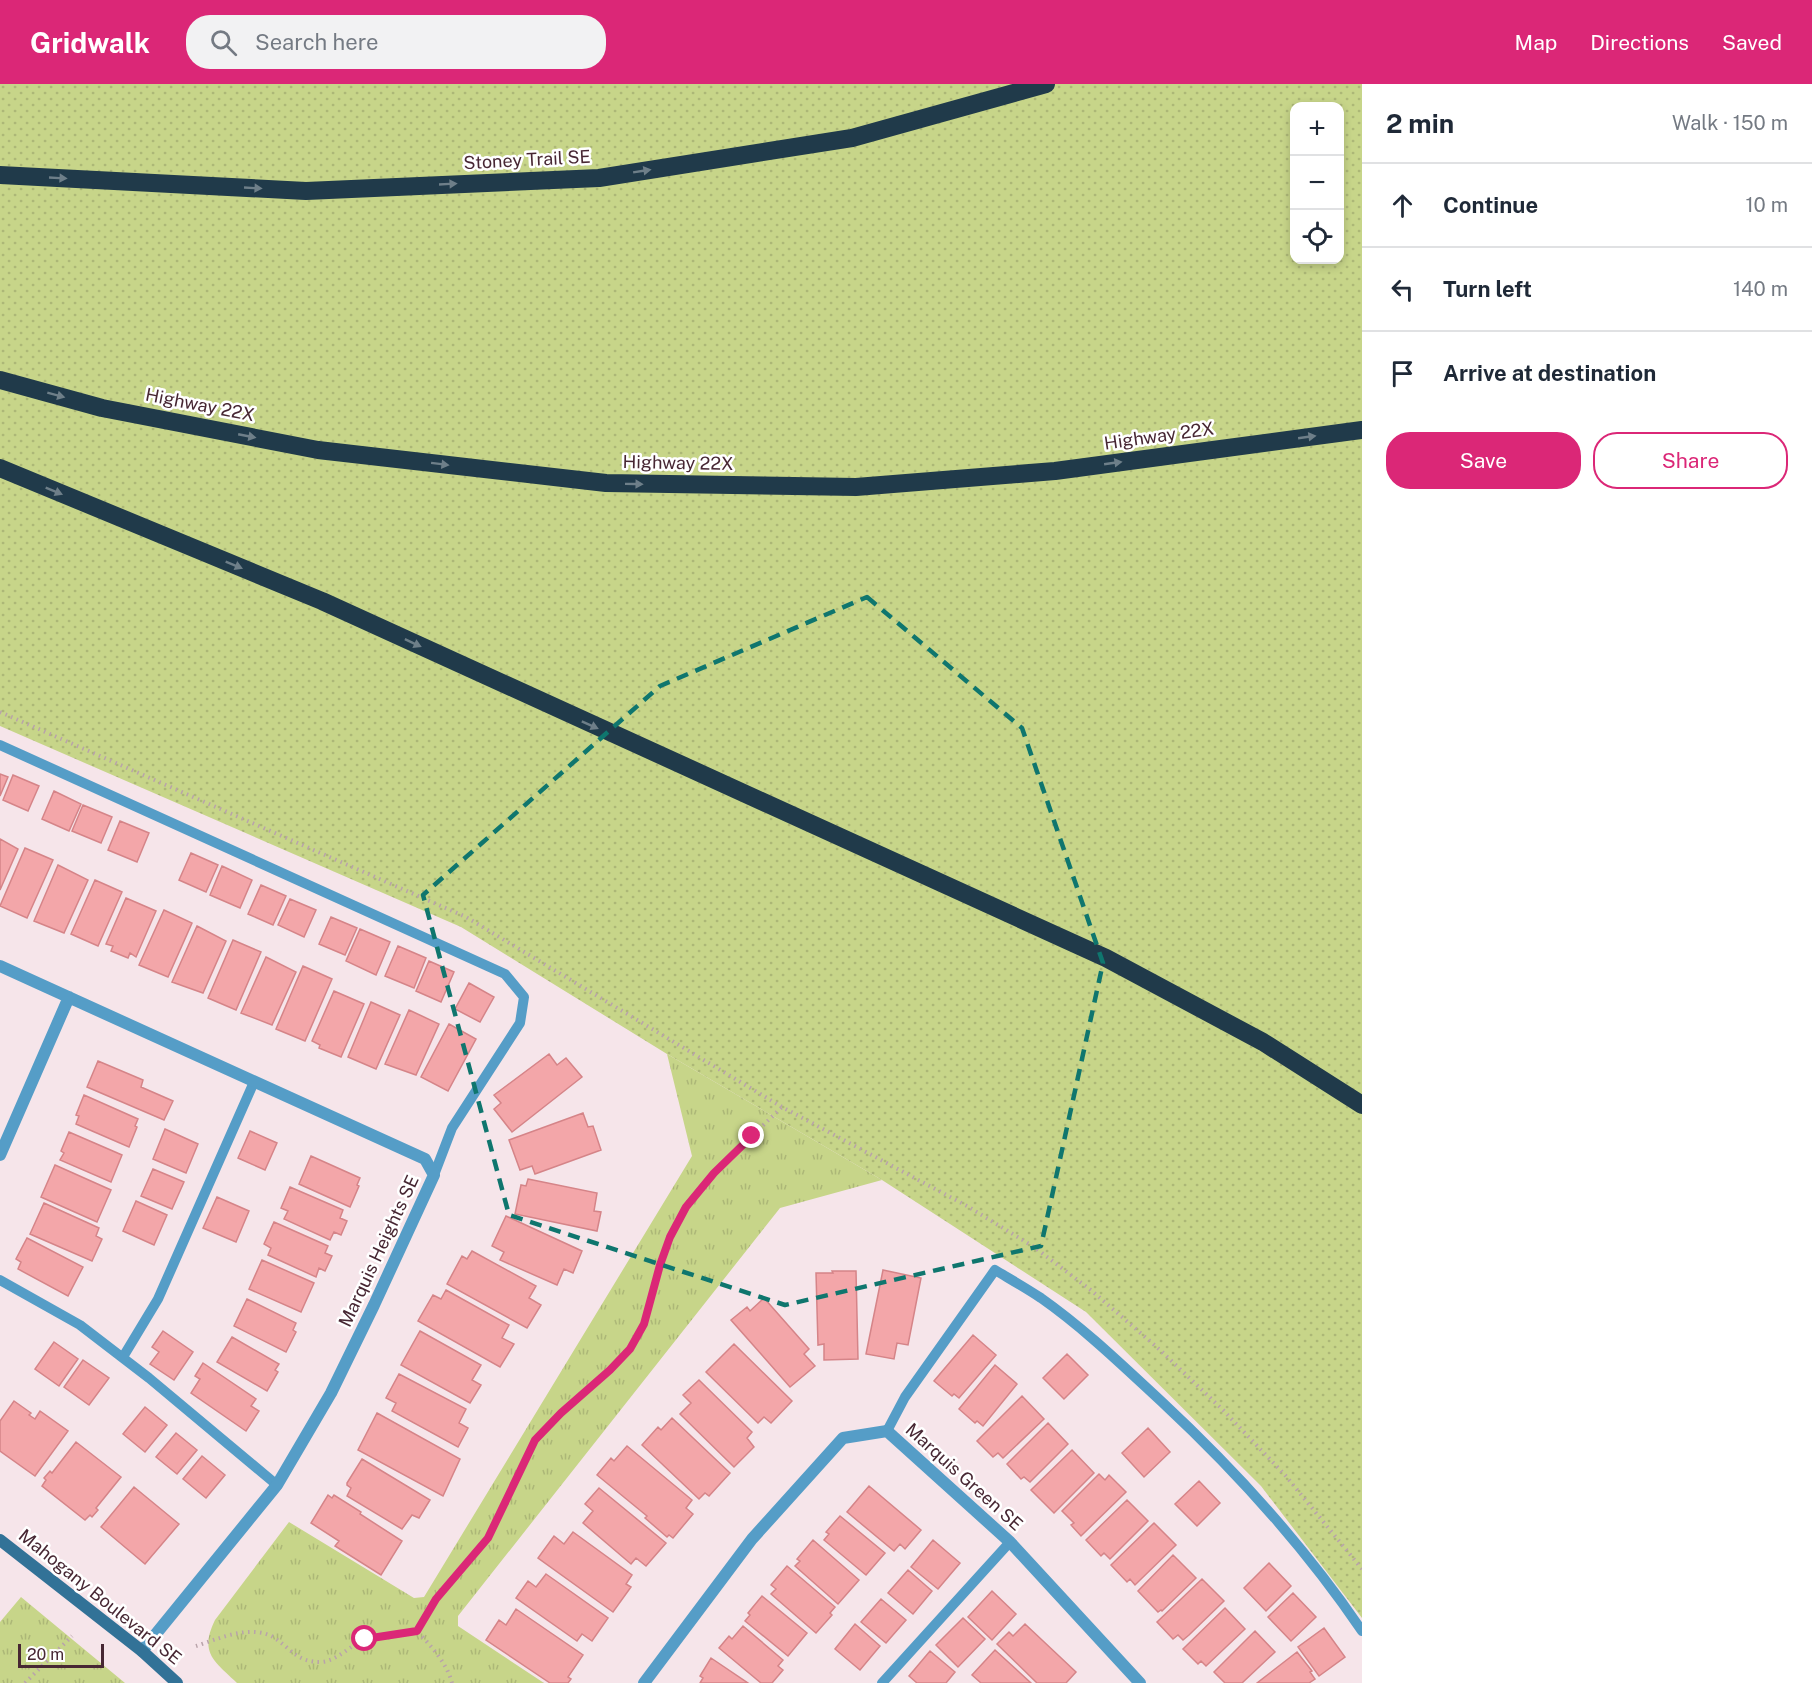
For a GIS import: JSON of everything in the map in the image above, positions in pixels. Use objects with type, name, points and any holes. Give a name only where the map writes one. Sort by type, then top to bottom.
[{"type":"highway","name":"Stoney Trail SE","points":[[0,175],[306,191],[599,178],[852,138],[1046,84]]},
{"type":"highway","name":"Highway 22X","points":[[0,380],[102,408],[318,450],[606,483],[856,487],[1055,471],[1362,429]]},
{"type":"highway","points":[[0,468],[322,601],[1106,958],[1263,1042],[1362,1105]]},
{"type":"street","name":"Marquis Heights SE","points":[[0,966],[425,1159],[434,1175],[331,1393],[277,1485],[142,1651]]},
{"type":"street","points":[[0,1155],[69,997]]},
{"type":"street","name":"Marquis Green SE","points":[[644,1683],[752,1539],[843,1438],[886,1431],[1010,1542],[1140,1683]]},
{"type":"street","name":"Mahogany Boulevard SE","points":[[0,1540],[142,1651],[177,1683]]},
{"type":"lane","points":[[0,745],[505,974],[524,997],[520,1023],[452,1128],[434,1175]]},
{"type":"lane","points":[[123,1357],[158,1299],[254,1082]]},
{"type":"lane","points":[[886,1431],[905,1397],[995,1270],[1041,1298],[1107,1350],[1204,1441],[1266,1508],[1345,1606],[1362,1631]]},
{"type":"lane","points":[[0,1280],[80,1325],[123,1357],[277,1485]]},
{"type":"lane","points":[[882,1683],[1010,1542]]},
{"type":"path","points":[[417,1631],[436,1599],[488,1538],[535,1440],[630,1349],[644,1324],[670,1237],[686,1207],[714,1173],[782,1107]]},
{"type":"path","points":[[896,1169],[996,1223],[1034,1247],[1092,1291],[1159,1349],[1223,1410],[1285,1475],[1362,1569]]},
{"type":"path","points":[[196,1646],[228,1635],[259,1632],[272,1637],[304,1661],[324,1662],[365,1639],[417,1631]]},
{"type":"path","points":[[417,1631],[443,1664],[452,1683]]},
{"type":"path","points":[[25,1683],[72,1636]]},
{"type":"highlighted area","points":[[867,597],[1022,728],[1103,963],[1041,1246],[785,1305],[509,1215],[423,895],[660,686]]},
{"type":"green space","points":[[0,84],[1362,84],[1362,1618],[1261,1486],[1086,1312],[882,1180],[667,1054],[461,927],[0,726]]},
{"type":"green space","points":[[667,1054],[882,1180],[780,1208],[458,1616],[458,1626],[544,1683],[237,1683],[211,1656],[208,1641],[210,1631],[215,1620],[289,1522],[414,1598],[424,1597],[692,1156]]},
{"type":"green space","points":[[21,1597],[125,1683],[0,1683],[0,1622]]},
{"type":"building","points":[[0,774],[8,777],[0,796]]},
{"type":"building","points":[[13,775],[39,786],[28,811],[3,800]]},
{"type":"building","points":[[54,791],[81,804],[69,831],[42,819]]},
{"type":"building","points":[[83,805],[112,817],[101,843],[72,831]]},
{"type":"building","points":[[120,821],[149,833],[137,862],[108,850]]},
{"type":"building","points":[[0,839],[18,849],[0,890]]},
{"type":"building","points":[[25,848],[53,860],[27,918],[0,906]]},
{"type":"building","points":[[191,853],[218,865],[206,892],[179,880]]},
{"type":"building","points":[[58,865],[88,880],[64,933],[34,921]]},
{"type":"building","points":[[222,866],[252,880],[240,908],[210,895]]},
{"type":"building","points":[[95,880],[122,892],[98,946],[71,934]]},
{"type":"building","points":[[261,885],[286,896],[273,925],[248,914]]},
{"type":"building","points":[[126,898],[156,911],[136,957],[130,953],[128,958],[111,951],[113,946],[106,944]]},
{"type":"building","points":[[290,899],[316,910],[304,937],[278,925]]},
{"type":"building","points":[[164,910],[192,923],[168,977],[139,965]]},
{"type":"building","points":[[331,917],[357,928],[345,955],[319,944]]},
{"type":"building","points":[[197,926],[226,941],[203,993],[172,982]]},
{"type":"building","points":[[360,929],[390,942],[376,975],[346,961]]},
{"type":"building","points":[[233,940],[261,952],[236,1010],[208,998]]},
{"type":"building","points":[[398,946],[426,958],[414,988],[385,976]]},
{"type":"building","points":[[266,957],[296,972],[272,1025],[241,1013]]},
{"type":"building","points":[[429,961],[454,972],[441,1002],[416,991]]},
{"type":"building","points":[[303,966],[332,979],[305,1041],[276,1029]]},
{"type":"building","points":[[469,983],[494,997],[480,1022],[455,1009]]},
{"type":"building","points":[[334,991],[364,1004],[341,1057],[319,1048],[320,1045],[312,1041]]},
{"type":"building","points":[[371,1002],[400,1015],[376,1069],[348,1057]]},
{"type":"building","points":[[409,1010],[439,1024],[416,1075],[385,1064]]},
{"type":"building","points":[[449,1024],[476,1039],[448,1091],[421,1077]]},
{"type":"building","points":[[549,1054],[557,1065],[566,1058],[582,1077],[512,1132],[494,1109],[501,1103],[494,1095]]},
{"type":"building","points":[[98,1061],[143,1080],[141,1087],[173,1101],[164,1120],[87,1087]]},
{"type":"building","points":[[84,1095],[138,1119],[129,1147],[76,1124],[79,1116],[76,1115]]},
{"type":"building","points":[[583,1113],[588,1127],[593,1126],[601,1150],[535,1174],[532,1166],[520,1170],[509,1140]]},
{"type":"building","points":[[165,1129],[198,1144],[186,1173],[153,1159]]},
{"type":"building","points":[[250,1131],[277,1143],[265,1170],[238,1158]]},
{"type":"building","points":[[69,1132],[122,1155],[111,1182],[60,1160],[64,1153],[61,1151]]},
{"type":"building","points":[[311,1156],[360,1178],[350,1207],[299,1184]]},
{"type":"building","points":[[55,1165],[111,1190],[97,1222],[41,1197]]},
{"type":"building","points":[[153,1169],[184,1182],[172,1209],[141,1196]]},
{"type":"building","points":[[528,1179],[597,1193],[594,1211],[601,1212],[597,1231],[515,1214],[521,1185],[526,1186]]},
{"type":"building","points":[[290,1187],[343,1210],[340,1218],[347,1221],[341,1235],[334,1232],[330,1240],[284,1219],[288,1211],[281,1208]]},
{"type":"building","points":[[217,1197],[249,1211],[236,1242],[203,1228]]},
{"type":"building","points":[[136,1201],[167,1215],[154,1245],[123,1231]]},
{"type":"building","points":[[44,1203],[99,1228],[96,1236],[102,1239],[92,1261],[30,1234]]},
{"type":"building","points":[[506,1216],[582,1251],[573,1273],[564,1269],[557,1285],[500,1260],[504,1252],[492,1246]]},
{"type":"building","points":[[274,1222],[328,1246],[325,1253],[332,1256],[325,1271],[319,1268],[316,1277],[268,1255],[271,1248],[264,1244]]},
{"type":"building","points":[[27,1238],[83,1267],[68,1296],[18,1269],[21,1262],[16,1259]]},
{"type":"building","points":[[472,1251],[536,1286],[529,1298],[541,1305],[527,1328],[447,1284],[462,1256],[467,1259]]},
{"type":"building","points":[[262,1260],[314,1283],[301,1312],[249,1289]]},
{"type":"building","points":[[883,1270],[921,1278],[908,1345],[897,1343],[894,1359],[866,1354]]},
{"type":"building","points":[[832,1271],[856,1271],[858,1359],[824,1360],[824,1344],[818,1345],[816,1273],[833,1273]]},
{"type":"building","points":[[446,1290],[509,1325],[502,1338],[514,1344],[500,1367],[418,1321],[433,1295],[441,1299]]},
{"type":"building","points":[[764,1298],[809,1349],[804,1354],[815,1366],[790,1387],[731,1320],[747,1307],[750,1311]]},
{"type":"building","points":[[247,1299],[296,1323],[293,1330],[296,1332],[286,1352],[234,1326]]},
{"type":"building","points":[[163,1331],[193,1352],[174,1380],[150,1364],[159,1352],[152,1347]]},
{"type":"building","points":[[420,1331],[481,1365],[472,1380],[481,1385],[470,1403],[401,1365]]},
{"type":"building","points":[[973,1335],[996,1355],[959,1398],[954,1394],[952,1396],[934,1381]]},
{"type":"building","points":[[232,1337],[279,1364],[275,1370],[278,1372],[267,1391],[217,1362]]},
{"type":"building","points":[[54,1342],[78,1359],[59,1386],[35,1369]]},
{"type":"building","points":[[734,1344],[792,1401],[771,1423],[764,1417],[758,1423],[706,1372]]},
{"type":"building","points":[[1067,1354],[1088,1375],[1064,1399],[1043,1378]]},
{"type":"building","points":[[83,1360],[109,1378],[89,1405],[64,1387]]},
{"type":"building","points":[[203,1363],[256,1399],[251,1406],[259,1411],[246,1431],[191,1393],[200,1379],[195,1376]]},
{"type":"building","points":[[995,1365],[1017,1384],[983,1426],[977,1421],[975,1423],[959,1409]]},
{"type":"building","points":[[399,1374],[466,1409],[459,1423],[468,1428],[458,1447],[392,1411],[396,1403],[386,1398]]},
{"type":"building","points":[[699,1380],[752,1432],[747,1438],[754,1447],[734,1467],[680,1414],[691,1403],[683,1395]]},
{"type":"building","points":[[1022,1396],[1044,1419],[1003,1458],[998,1453],[993,1457],[977,1441]]},
{"type":"building","points":[[14,1401],[31,1413],[29,1415],[35,1419],[40,1411],[68,1431],[35,1476],[0,1451],[0,1421]]},
{"type":"building","points":[[145,1407],[167,1425],[145,1452],[123,1434]]},
{"type":"building","points":[[377,1413],[460,1459],[443,1496],[358,1450]]},
{"type":"building","points":[[672,1418],[730,1473],[709,1496],[705,1493],[699,1499],[642,1445],[658,1427],[661,1430]]},
{"type":"building","points":[[1048,1423],[1068,1444],[1030,1482],[1024,1477],[1021,1479],[1007,1464]]},
{"type":"building","points":[[1148,1428],[1170,1452],[1144,1477],[1122,1453]]},
{"type":"building","points":[[176,1433],[197,1450],[177,1474],[156,1457]]},
{"type":"building","points":[[76,1442],[121,1477],[96,1508],[98,1510],[92,1517],[90,1515],[85,1520],[42,1486],[46,1480],[44,1478],[50,1471],[52,1473]]},
{"type":"building","points":[[627,1446],[692,1500],[686,1508],[693,1514],[673,1538],[669,1535],[667,1537],[645,1518],[647,1516],[597,1475],[611,1458],[614,1461]]},
{"type":"building","points":[[1072,1450],[1094,1473],[1054,1513],[1031,1490]]},
{"type":"building","points":[[202,1456],[225,1475],[206,1498],[183,1479]]},
{"type":"building","points":[[362,1459],[430,1500],[419,1518],[412,1515],[402,1529],[347,1496],[351,1488],[347,1483]]},
{"type":"building","points":[[1099,1474],[1105,1480],[1109,1475],[1126,1492],[1081,1536],[1071,1525],[1074,1523],[1062,1511]]},
{"type":"building","points":[[1199,1481],[1220,1503],[1197,1526],[1175,1504]]},
{"type":"building","points":[[869,1486],[921,1530],[905,1549],[900,1544],[894,1551],[847,1512]]},
{"type":"building","points":[[134,1487],[179,1524],[145,1564],[101,1527]]},
{"type":"building","points":[[599,1488],[666,1543],[646,1566],[636,1558],[631,1564],[583,1523],[593,1511],[585,1504]]},
{"type":"building","points":[[328,1495],[332,1498],[334,1495],[402,1541],[381,1575],[335,1546],[339,1541],[311,1523]]},
{"type":"building","points":[[1127,1500],[1148,1521],[1110,1559],[1104,1553],[1101,1556],[1086,1540]]},
{"type":"building","points":[[840,1516],[885,1553],[866,1575],[824,1540],[829,1534],[826,1532]]},
{"type":"building","points":[[1154,1523],[1176,1545],[1135,1585],[1130,1579],[1127,1582],[1111,1565]]},
{"type":"building","points":[[573,1532],[632,1575],[626,1584],[631,1587],[613,1612],[538,1558],[554,1536],[564,1544]]},
{"type":"building","points":[[813,1540],[859,1580],[838,1604],[795,1566],[800,1561],[797,1559]]},
{"type":"building","points":[[933,1540],[960,1563],[938,1589],[911,1567]]},
{"type":"building","points":[[1173,1555],[1196,1578],[1162,1611],[1158,1612],[1138,1591]]},
{"type":"building","points":[[1269,1563],[1291,1586],[1266,1611],[1244,1588]]},
{"type":"building","points":[[787,1566],[835,1607],[830,1613],[832,1615],[816,1633],[771,1594],[776,1589],[771,1585]]},
{"type":"building","points":[[908,1570],[932,1591],[913,1614],[888,1593]]},
{"type":"building","points":[[546,1574],[608,1618],[592,1641],[582,1634],[577,1641],[516,1598],[528,1581],[536,1587]]},
{"type":"building","points":[[1202,1579],[1224,1601],[1183,1640],[1178,1635],[1173,1639],[1157,1622]]},
{"type":"building","points":[[992,1591],[1016,1614],[992,1640],[968,1617]]},
{"type":"building","points":[[1293,1593],[1316,1617],[1291,1641],[1268,1617]]},
{"type":"building","points":[[762,1596],[807,1633],[788,1656],[745,1621],[750,1615],[748,1613]]},
{"type":"building","points":[[881,1599],[906,1620],[886,1643],[861,1622]]},
{"type":"building","points":[[1225,1608],[1245,1629],[1206,1666],[1201,1661],[1198,1664],[1183,1649]]},
{"type":"building","points":[[516,1609],[583,1655],[568,1677],[571,1679],[568,1683],[550,1683],[486,1640],[499,1620],[506,1625]]},
{"type":"building","points":[[963,1618],[985,1639],[958,1667],[936,1645]]},
{"type":"building","points":[[855,1624],[880,1646],[860,1670],[835,1649]]},
{"type":"building","points":[[1025,1624],[1076,1672],[1066,1683],[1037,1683],[997,1644],[1009,1632],[1013,1636]]},
{"type":"building","points":[[743,1626],[783,1660],[778,1666],[783,1670],[772,1683],[761,1683],[719,1648],[729,1636],[732,1639]]},
{"type":"building","points":[[1324,1628],[1345,1657],[1319,1676],[1298,1647]]},
{"type":"building","points":[[1255,1631],[1275,1652],[1242,1683],[1225,1683],[1214,1672]]},
{"type":"building","points":[[995,1650],[1031,1683],[981,1683],[972,1675]]},
{"type":"building","points":[[930,1651],[955,1672],[946,1683],[917,1683],[909,1676]]},
{"type":"building","points":[[1297,1652],[1312,1671],[1310,1672],[1315,1679],[1309,1683],[1257,1683]]},
{"type":"building","points":[[711,1658],[748,1683],[700,1683],[703,1678],[700,1676]]},
{"type":"route","points":[[365,1639],[417,1631],[436,1599],[488,1538],[535,1440],[630,1349],[644,1324],[670,1237],[686,1207],[714,1173],[752,1136]]}]
